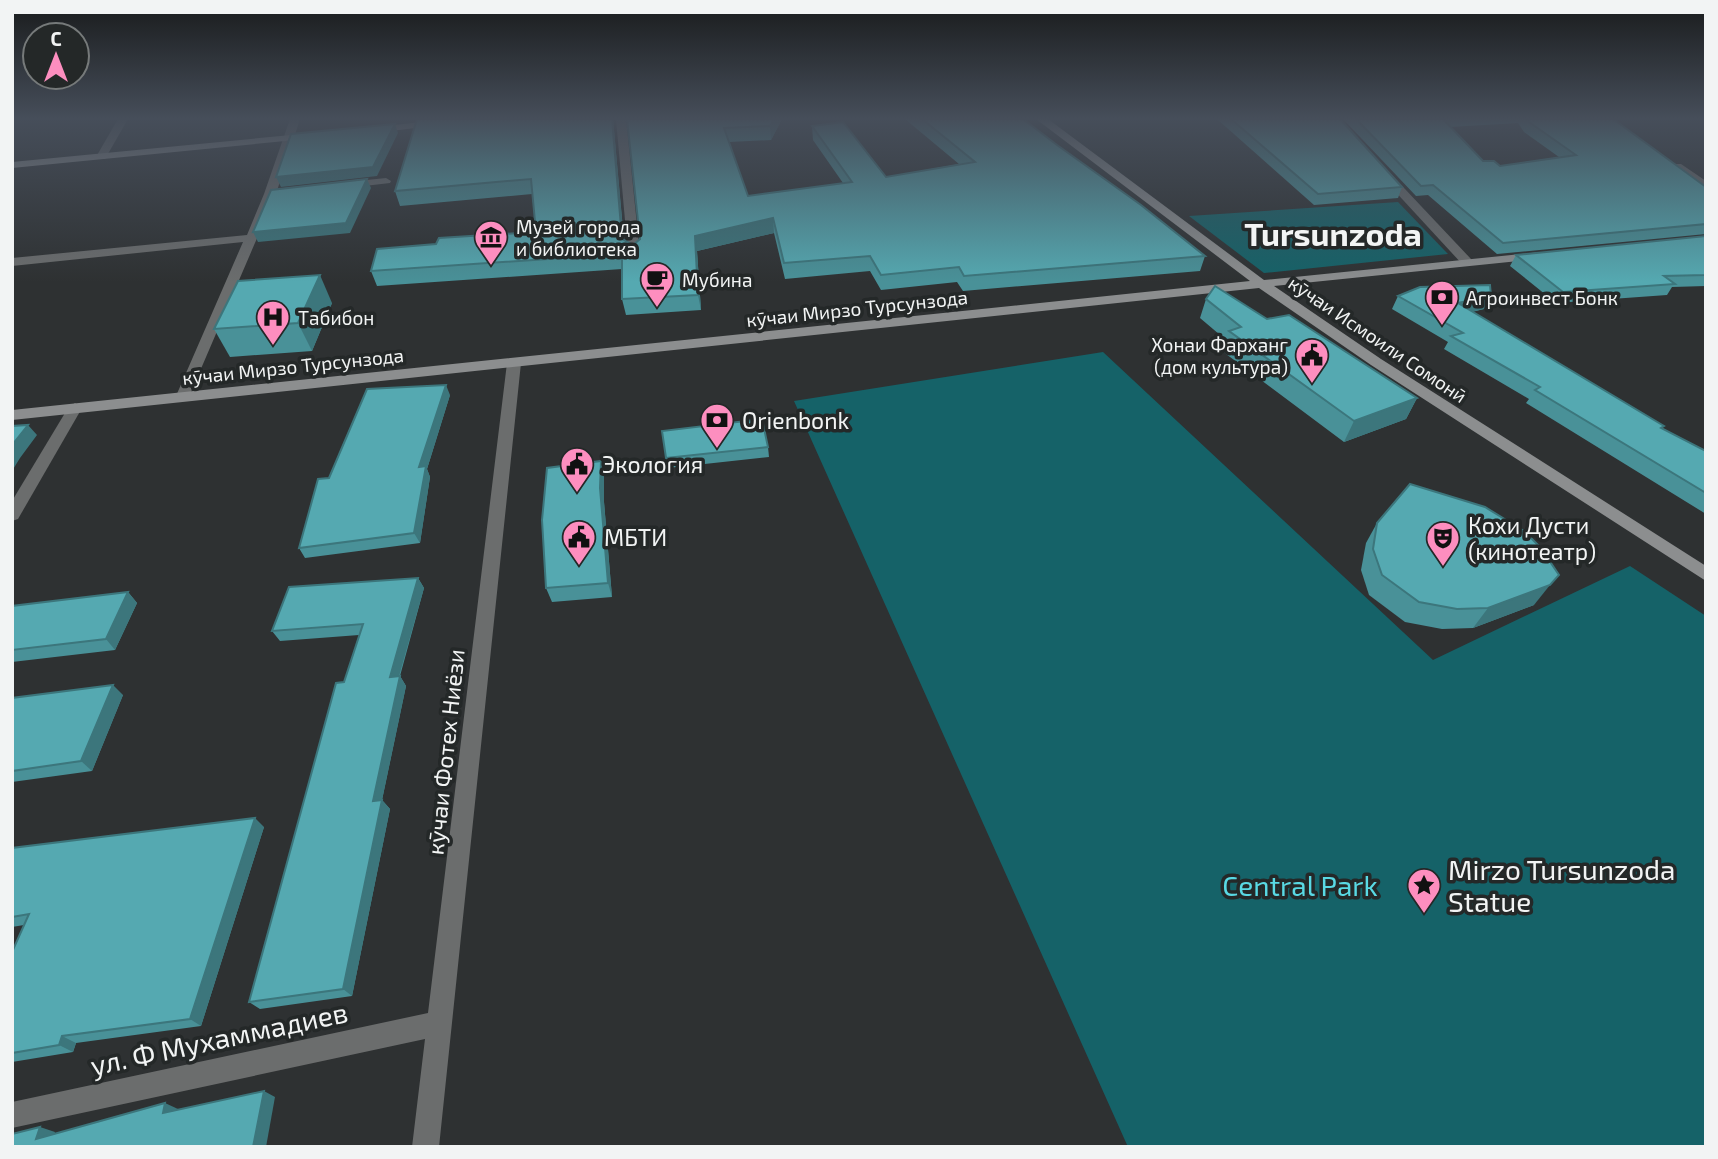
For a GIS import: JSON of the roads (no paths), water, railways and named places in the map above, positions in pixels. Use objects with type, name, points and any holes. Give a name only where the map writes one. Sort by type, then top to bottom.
[{"type":"main road","name":"кӯчаи Исмоили Сомонӣ","points":[[1113,173],[1263,285],[1376,362],[1706,575]]},
{"type":"main road","name":"кӯчаи Мирзо Турсунзода","points":[[12,415],[1546,254]]},
{"type":"street","points":[[183,396],[250,238],[277,193],[282,173]]},
{"type":"street","points":[[626,173],[634,254]]},
{"type":"street","points":[[1384,173],[1467,262]]},
{"type":"street","points":[[1687,173],[1706,186]]},
{"type":"street","points":[[334,186],[386,181]]},
{"type":"street","points":[[12,262],[250,238]]},
{"type":"street","name":"кӯчаи Фотех Ниёзи","points":[[425,1147],[514,363]]},
{"type":"street","points":[[12,515],[75,408]]},
{"type":"street","name":"ул. Ф Мухаммадиев","points":[[12,1115],[439,1023]]},
{"type":"place","name":"Музей города и библиотека","points":[[491,267]]},
{"type":"place","name":"Мубина","points":[[657,309]]},
{"type":"place","name":"Агроинвест Бонк","points":[[1442,327]]},
{"type":"place","name":"Табибон","points":[[273,347]]},
{"type":"place","name":"Хонаи Фарханг (дом культура)","points":[[1312,385]]},
{"type":"place","name":"Orienbonk","points":[[717,450]]},
{"type":"place","name":"Экология","points":[[577,494]]},
{"type":"place","name":"МБТИ","points":[[579,567]]},
{"type":"place","name":"Кохи Дусти (кинотеатр)","points":[[1443,568]]},
{"type":"place","name":"Mirzo Tursunzoda Statue","points":[[1424,915]]},
{"type":"district","name":"Tursunzoda","points":[[1333,233]]},
{"type":"park label","name":"Central Park","points":[[1300,885]]}]
